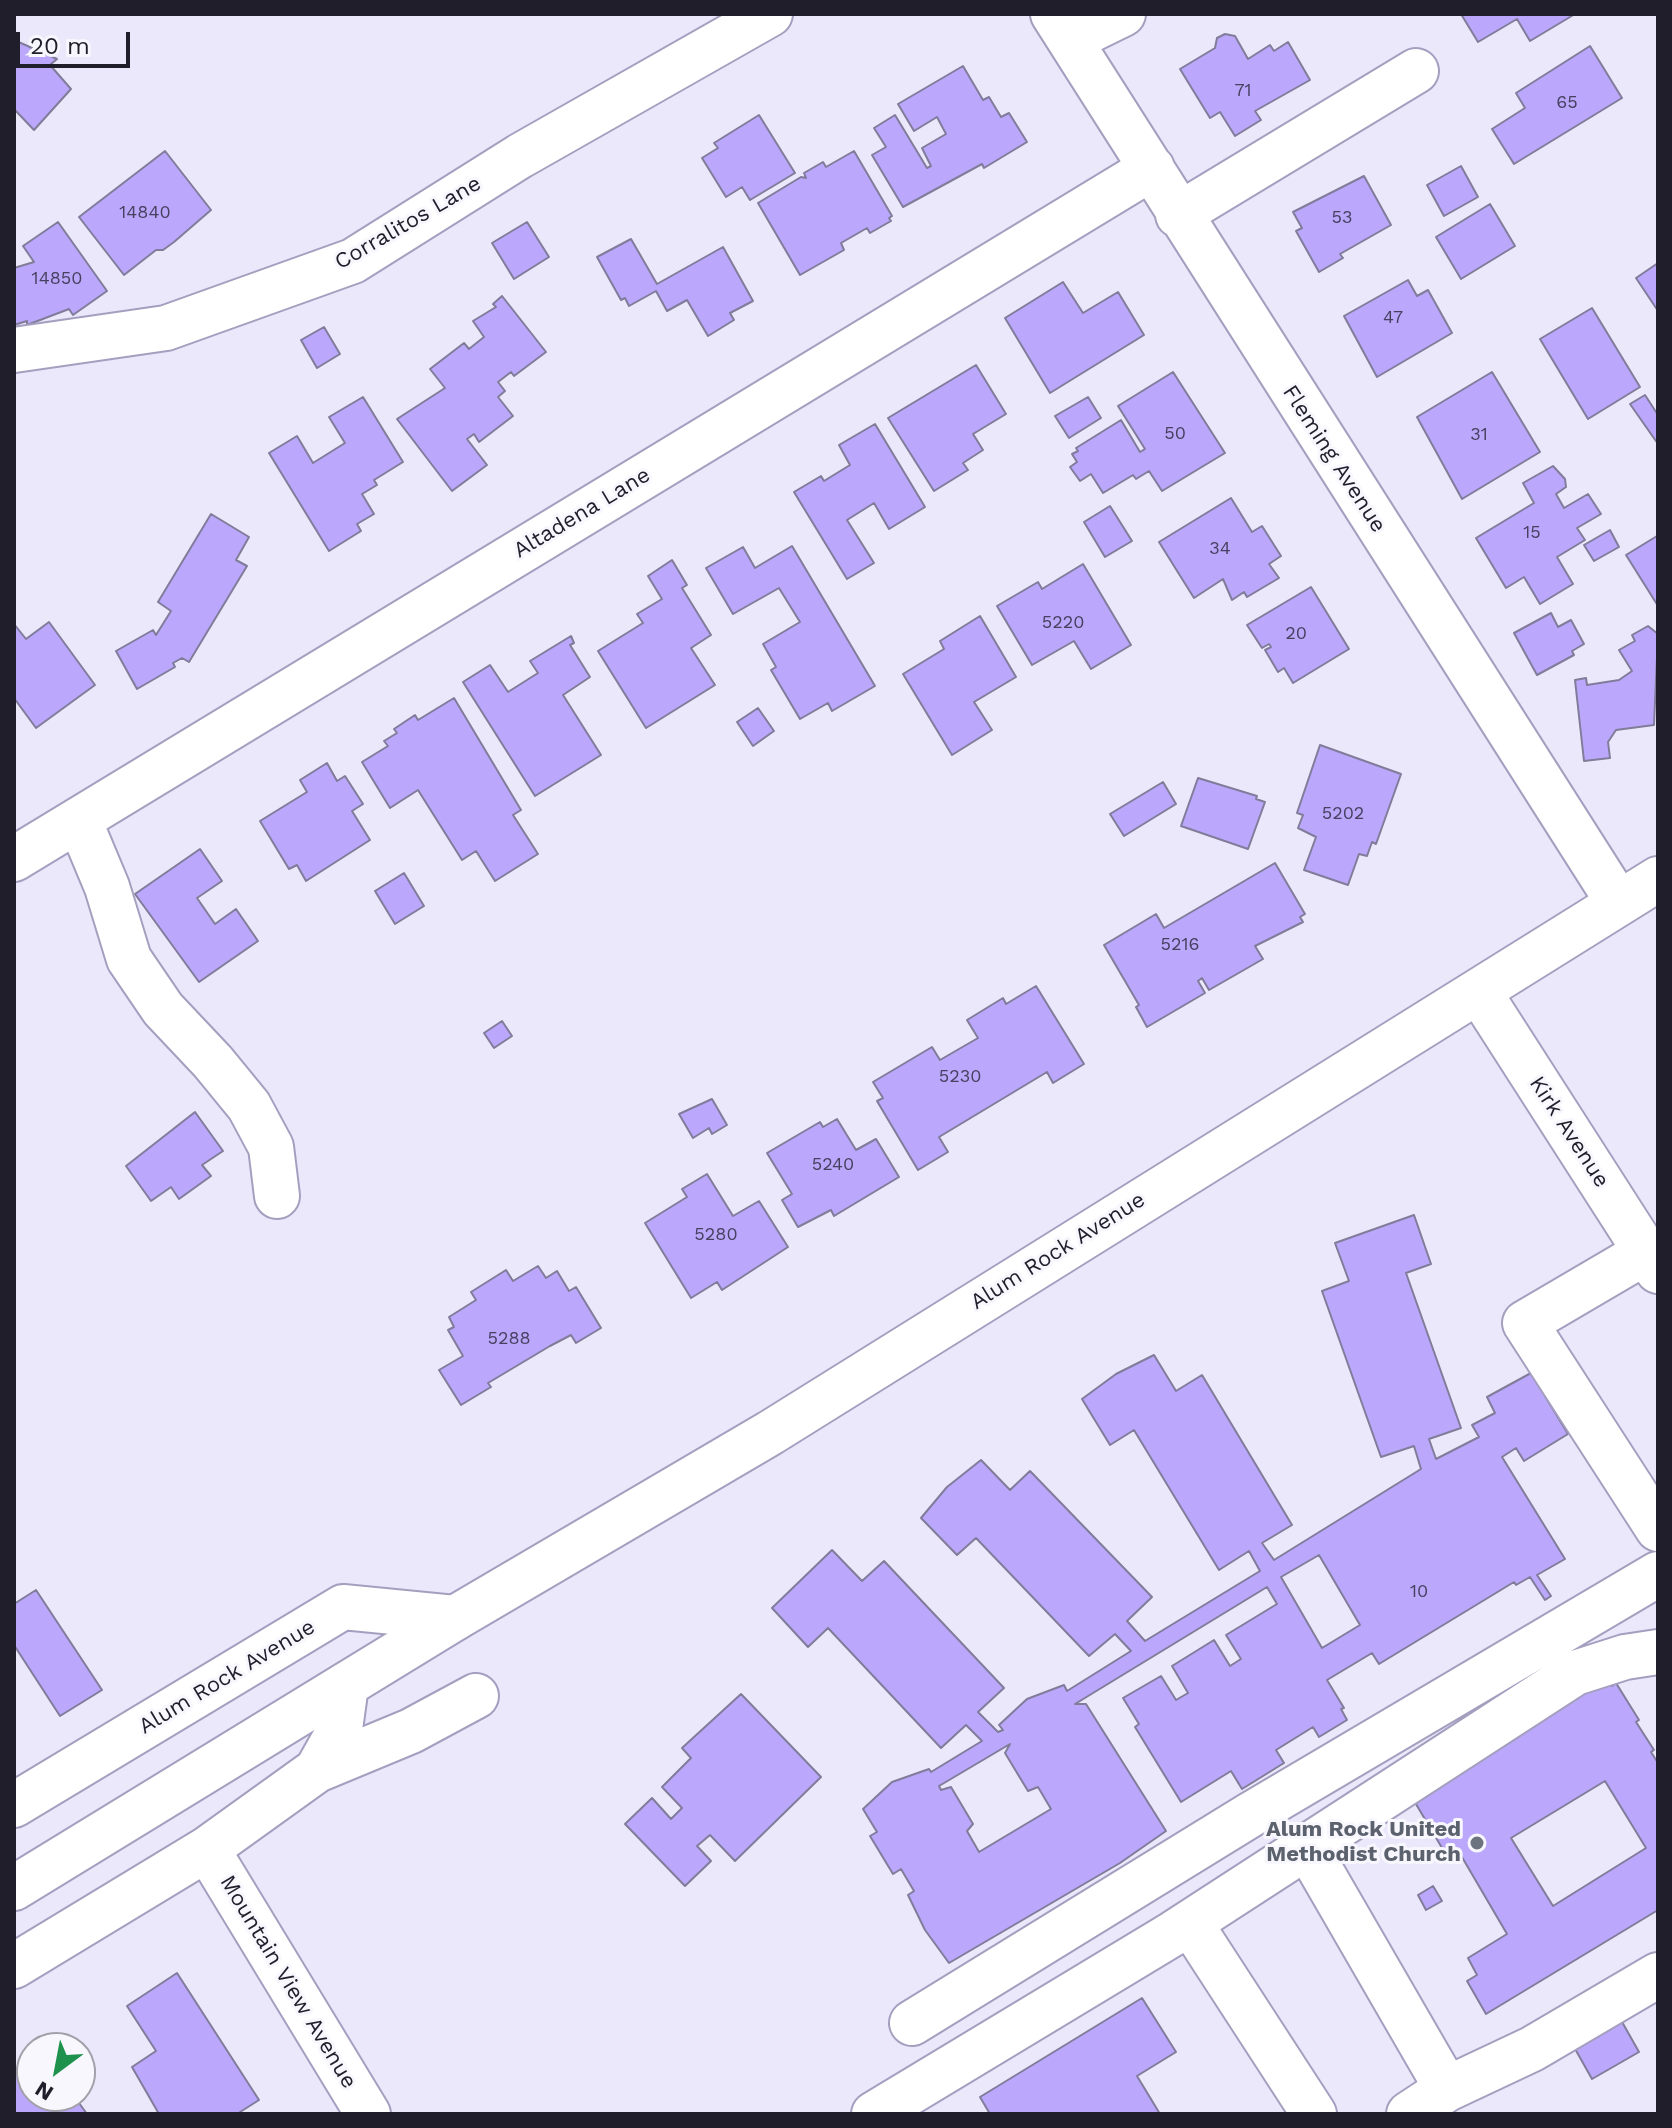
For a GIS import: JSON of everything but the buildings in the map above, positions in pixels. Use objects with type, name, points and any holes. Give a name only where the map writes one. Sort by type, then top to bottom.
[{"type":"street","name":"Corralitos Lane","points":[[14,350],[166,328],[353,261],[520,156],[770,14]]},
{"type":"street","points":[[1062,27],[1123,14]]},
{"type":"street","name":"Fleming Avenue","points":[[1062,27],[1152,168],[1178,215],[1618,902]]},
{"type":"street","points":[[1178,215],[1416,71]]},
{"type":"street","name":"Altadena Lane","points":[[14,859],[1152,168]]},
{"type":"street","points":[[79,820],[107,887],[129,959],[163,1009],[249,1106],[271,1147],[277,1196]]},
{"type":"street","name":"Alum Rock Avenue","points":[[14,1888],[455,1618],[770,1433],[1658,879]]},
{"type":"street","name":"Kirk Avenue","points":[[1479,992],[1652,1262]]},
{"type":"street","points":[[1652,1262],[1525,1323],[1658,1529]]},
{"type":"street","points":[[912,2023],[1250,1815],[1658,1574]]},
{"type":"street","name":"Alum Rock Avenue","points":[[14,1805],[343,1607],[455,1618]]},
{"type":"street","points":[[874,2114],[929,2100],[1190,1923],[1575,1673],[1625,1657],[1658,1652]]},
{"type":"street","points":[[317,1770],[340,1729],[346,1685]]},
{"type":"street","points":[[14,1966],[207,1849],[317,1770],[411,1731],[476,1696]]},
{"type":"street","points":[[1307,1847],[1447,2089]]},
{"type":"street","name":"Mountain View Avenue","points":[[207,1849],[368,2114]]},
{"type":"street","points":[[1190,1923],[1314,2114]]},
{"type":"street","points":[[1409,2114],[1447,2089],[1532,2049],[1658,1975]]},
{"type":"place","name":"Alum Rock United Methodist Church","points":[[1477,1843]]}]
